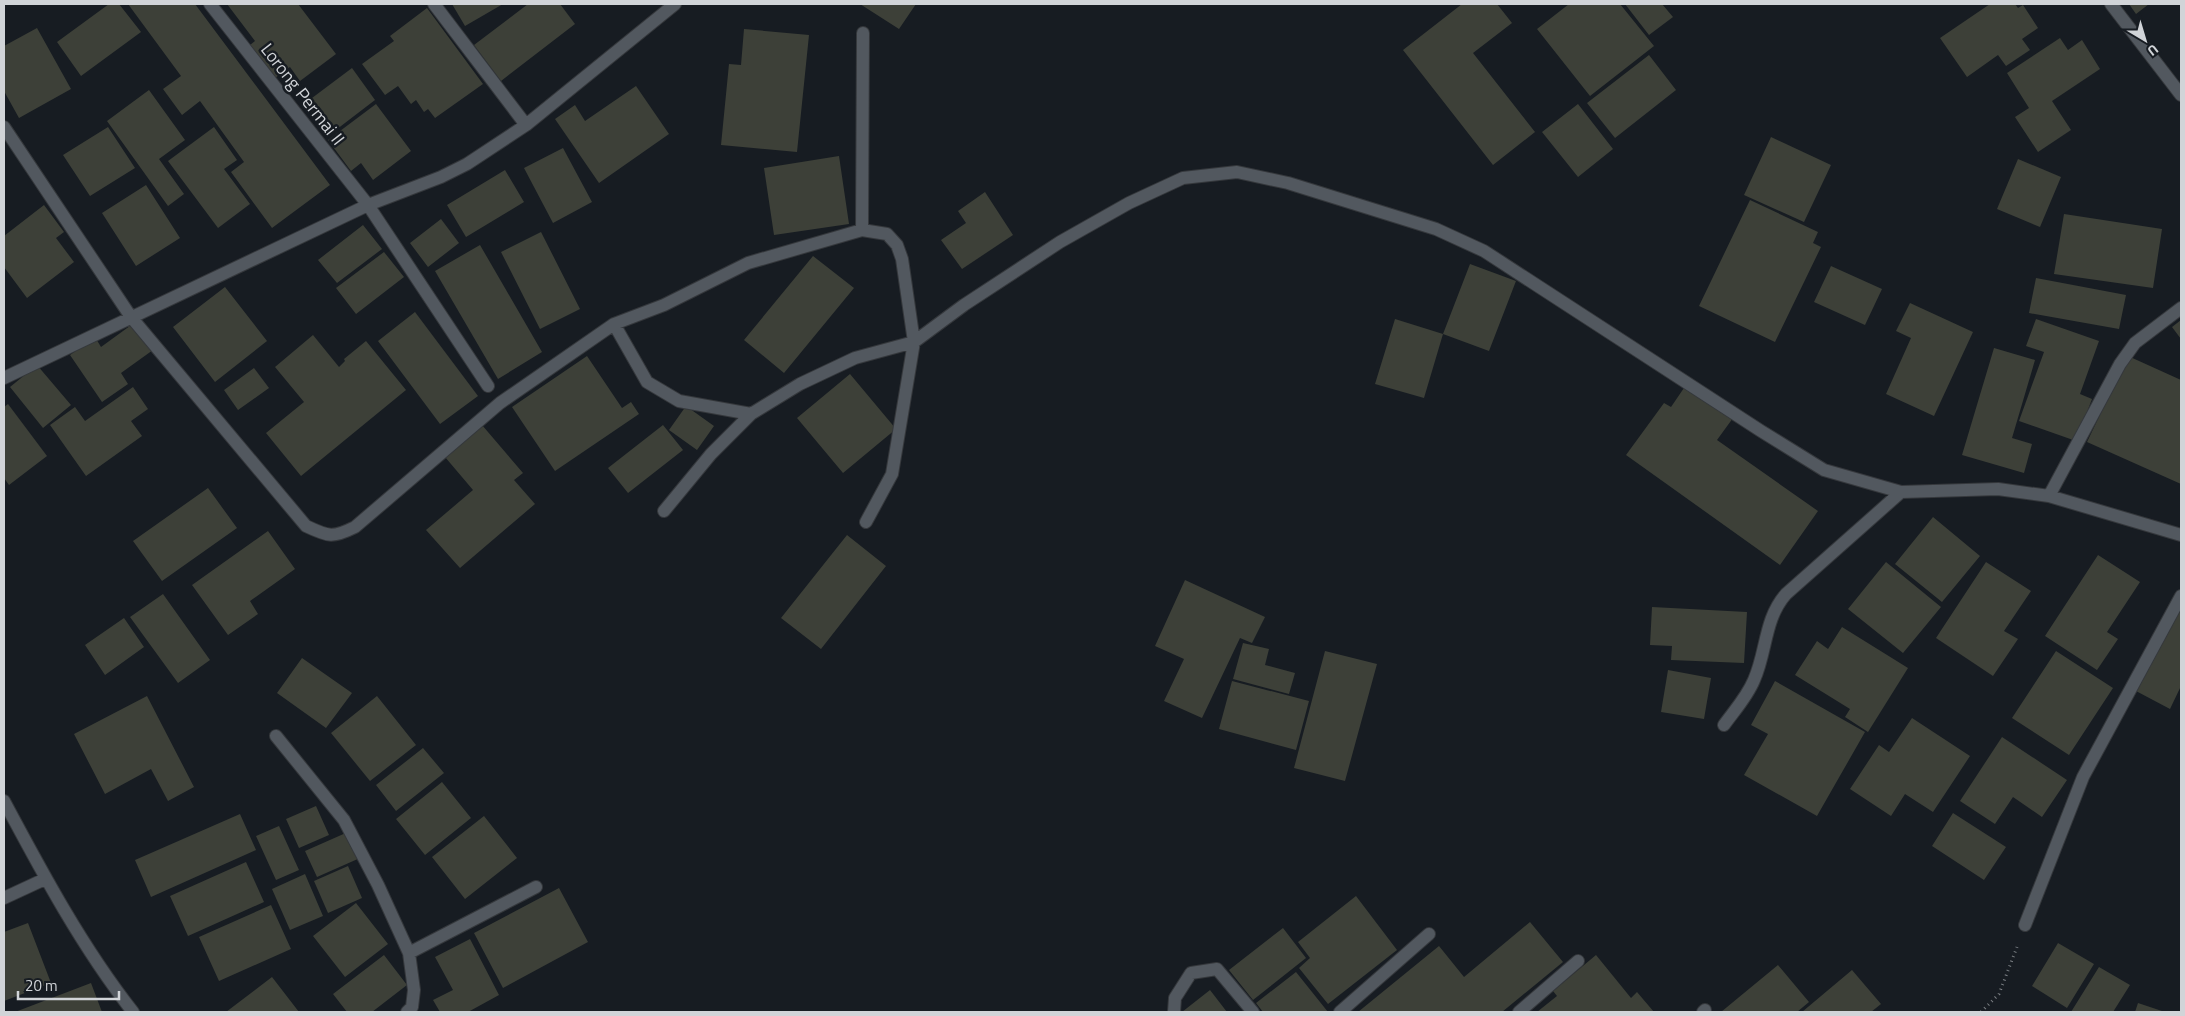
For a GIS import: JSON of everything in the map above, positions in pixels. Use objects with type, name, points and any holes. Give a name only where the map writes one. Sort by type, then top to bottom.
[{"type":"street","name":"Lorong Permai II","points":[[210,4],[368,205],[488,386]]},
{"type":"street","points":[[434,4],[526,125]]},
{"type":"street","points":[[4,378],[368,205],[441,178],[501,143],[526,125],[675,4]]},
{"type":"street","points":[[2111,4],[2181,95]]},
{"type":"street","points":[[862,230],[863,33]]},
{"type":"street","points":[[4,127],[131,317],[306,526],[321,533],[337,536],[355,527],[500,403],[614,324],[664,305],[748,263],[862,230],[887,234],[897,245],[902,259],[914,342],[892,474],[866,522]]},
{"type":"street","points":[[664,511],[711,454],[751,414],[800,384],[855,358],[914,342],[964,305],[1060,242],[1129,203],[1183,178],[1237,172],[1288,183],[1381,211],[1436,229],[1484,251],[1760,431],[1824,470],[1902,492],[1998,489],[2049,496],[2181,536]]},
{"type":"street","points":[[2049,496],[2120,364],[2135,343],[2181,308]]},
{"type":"street","points":[[614,324],[647,382],[679,401],[751,414]]},
{"type":"street","points":[[1724,725],[1755,679],[1771,616],[1777,605],[1786,594],[1902,492]]},
{"type":"street","points":[[2026,925],[2083,777],[2181,596]]},
{"type":"street","points":[[276,736],[344,820],[378,885],[409,953],[414,990],[412,1007],[407,1012]]},
{"type":"street","points":[[4,801],[45,879],[115,989],[133,1012]]},
{"type":"street","points":[[4,898],[45,879]]},
{"type":"street","points":[[409,953],[536,887]]},
{"type":"street","points":[[1340,1012],[1429,934]]},
{"type":"street","points":[[1519,1012],[1578,961]]},
{"type":"street","points":[[1174,1012],[1175,998],[1191,973],[1217,969],[1253,1012]]},
{"type":"path","points":[[1981,1012],[1999,994],[2026,925]]},
{"type":"building","points":[[109,4],[119,4],[141,32],[81,76],[57,42]]},
{"type":"building","points":[[128,4],[195,4],[330,185],[272,228],[231,172],[244,162],[200,101],[182,115],[163,89],[181,76]]},
{"type":"building","points":[[227,4],[298,4],[336,54],[300,81],[290,67],[275,78],[250,45],[255,41]]},
{"type":"building","points":[[452,4],[503,4],[465,26]]},
{"type":"building","points":[[528,4],[560,4],[575,24],[501,81],[474,45]]},
{"type":"building","points":[[860,4],[916,4],[899,29]]},
{"type":"building","points":[[1462,4],[1497,4],[1512,23],[1473,53],[1535,132],[1493,165],[1403,50]]},
{"type":"building","points":[[1569,4],[1620,4],[1654,46],[1590,96],[1537,29]]},
{"type":"building","points":[[1625,4],[1662,4],[1673,17],[1649,35]]},
{"type":"building","points":[[1990,4],[2015,4],[2018,8],[2023,5],[2038,28],[2022,39],[2030,50],[2006,66],[1998,55],[1967,77],[1940,38]]},
{"type":"building","points":[[2129,4],[2149,4],[2136,14]]},
{"type":"building","points":[[427,8],[483,84],[435,118],[428,109],[424,112],[416,100],[411,104],[398,86],[385,95],[362,64],[394,41],[390,36]]},
{"type":"building","points":[[37,28],[71,89],[19,118],[4,91],[4,46]]},
{"type":"building","points":[[744,29],[809,35],[797,152],[721,145],[729,64],[741,65]]},
{"type":"building","points":[[2060,38],[2068,50],[2082,40],[2100,69],[2052,101],[2071,130],[2038,152],[2015,117],[2029,108],[2007,73]]},
{"type":"building","points":[[1649,55],[1676,90],[1615,138],[1587,103]]},
{"type":"building","points":[[352,68],[375,100],[328,136],[304,104]]},
{"type":"building","points":[[636,86],[669,134],[599,183],[555,119],[575,105],[585,121]]},
{"type":"building","points":[[149,90],[185,140],[159,159],[184,194],[168,206],[107,121]]},
{"type":"building","points":[[376,104],[411,151],[373,180],[361,163],[351,171],[328,140]]},
{"type":"building","points":[[1578,104],[1613,149],[1578,177],[1542,132]]},
{"type":"building","points":[[108,127],[135,168],[90,196],[63,155]]},
{"type":"building","points":[[214,127],[237,160],[224,169],[250,204],[218,228],[168,161]]},
{"type":"building","points":[[1771,137],[1831,165],[1804,222],[1744,195]]},
{"type":"building","points":[[563,148],[592,202],[553,223],[524,168]]},
{"type":"building","points":[[839,156],[849,224],[774,235],[764,168]]},
{"type":"building","points":[[2018,159],[2061,177],[2040,227],[1997,209]]},
{"type":"building","points":[[505,170],[524,202],[466,237],[447,205]]},
{"type":"building","points":[[146,185],[180,238],[136,266],[102,213]]},
{"type":"building","points":[[985,192],[1013,235],[962,269],[941,240],[966,223],[958,211]]},
{"type":"building","points":[[1750,200],[1818,232],[1813,243],[1821,247],[1775,342],[1699,306]]},
{"type":"building","points":[[44,205],[64,232],[56,238],[74,262],[27,298],[4,267],[4,236]]},
{"type":"building","points":[[2064,214],[2162,229],[2153,288],[2054,274]]},
{"type":"building","points":[[441,219],[459,243],[428,267],[410,243]]},
{"type":"building","points":[[363,225],[382,249],[337,283],[318,260]]},
{"type":"building","points":[[541,232],[580,309],[540,329],[501,252]]},
{"type":"building","points":[[480,245],[542,352],[498,379],[435,271]]},
{"type":"building","points":[[384,252],[404,277],[356,314],[336,288]]},
{"type":"building","points":[[813,256],[854,288],[784,373],[744,340]]},
{"type":"building","points":[[1470,264],[1516,281],[1489,351],[1443,334]]},
{"type":"building","points":[[1831,266],[1882,289],[1865,325],[1814,302]]},
{"type":"building","points":[[2036,278],[2126,295],[2119,329],[2029,313]]},
{"type":"building","points":[[225,287],[267,341],[215,382],[173,327]]},
{"type":"building","points":[[1910,303],[1973,332],[1934,416],[1886,394],[1911,338],[1896,331]]},
{"type":"building","points":[[415,312],[478,396],[440,424],[378,341]]},
{"type":"building","points":[[1395,319],[1443,334],[1424,398],[1375,384]]},
{"type":"building","points":[[2036,319],[2099,341],[2080,394],[2092,399],[2076,441],[2019,421],[2044,352],[2026,346]]},
{"type":"building","points":[[2181,320],[2181,339],[2172,327]]},
{"type":"building","points":[[134,323],[153,350],[121,373],[128,384],[102,402],[70,355],[95,337],[101,347]]},
{"type":"building","points":[[313,335],[339,367],[345,361],[344,359],[366,341],[406,390],[301,476],[266,433],[304,402],[275,367]]},
{"type":"building","points":[[1994,348],[2035,360],[2012,438],[2032,444],[2024,473],[1962,455]]},
{"type":"building","points":[[587,356],[622,408],[631,402],[639,414],[555,471],[512,407]]},
{"type":"building","points":[[2128,356],[2181,380],[2181,484],[2087,442]]},
{"type":"building","points":[[37,365],[71,405],[43,428],[10,387]]},
{"type":"building","points":[[254,368],[269,388],[238,410],[224,390]]},
{"type":"building","points":[[850,374],[896,429],[843,473],[797,418]]},
{"type":"building","points":[[1686,385],[1733,418],[1717,440],[1818,511],[1780,565],[1626,455],[1664,403],[1671,407]]},
{"type":"building","points":[[133,387],[148,409],[131,421],[142,436],[86,476],[50,425],[75,407],[85,421]]},
{"type":"building","points":[[8,404],[47,456],[9,485],[4,478],[4,407]]},
{"type":"building","points":[[686,406],[714,426],[697,450],[669,430]]},
{"type":"building","points":[[482,425],[523,473],[514,480],[535,504],[460,568],[426,530],[473,490],[445,457]]},
{"type":"building","points":[[663,425],[683,450],[628,493],[608,468]]},
{"type":"building","points":[[208,488],[237,528],[162,581],[133,541]]},
{"type":"building","points":[[1933,517],[1980,556],[1942,602],[1895,564]]},
{"type":"building","points":[[268,531],[295,569],[250,601],[258,614],[228,635],[192,585]]},
{"type":"building","points":[[847,535],[886,566],[821,649],[781,618]]},
{"type":"building","points":[[2098,555],[2140,582],[2107,632],[2118,639],[2097,670],[2045,636]]},
{"type":"building","points":[[1886,562],[1941,607],[1903,653],[1848,609]]},
{"type":"building","points":[[1986,562],[2031,591],[2004,631],[2018,639],[1993,676],[1936,638]]},
{"type":"building","points":[[1185,580],[1265,617],[1252,643],[1240,638],[1202,718],[1164,701],[1184,659],[1155,646]]},
{"type":"building","points":[[163,594],[210,660],[178,683],[130,617]]},
{"type":"building","points":[[2181,604],[2181,686],[2170,709],[2136,691]]},
{"type":"building","points":[[1652,607],[1747,612],[1744,663],[1671,660],[1672,646],[1650,645]]},
{"type":"building","points":[[124,618],[144,647],[105,675],[85,645]]},
{"type":"building","points":[[1842,627],[1908,668],[1868,732],[1845,717],[1850,709],[1795,675],[1817,641],[1828,649]]},
{"type":"building","points":[[1243,643],[1269,649],[1265,665],[1295,673],[1289,694],[1233,679]]},
{"type":"building","points":[[1325,651],[1377,664],[1345,781],[1294,768]]},
{"type":"building","points":[[2056,651],[2113,688],[2069,755],[2012,718]]},
{"type":"building","points":[[302,658],[352,693],[326,728],[277,693]]},
{"type":"building","points":[[1668,670],[1711,678],[1704,719],[1661,712]]},
{"type":"building","points":[[1232,681],[1309,701],[1296,750],[1219,729]]},
{"type":"building","points":[[1775,681],[1865,732],[1817,816],[1744,775],[1768,734],[1751,725]]},
{"type":"building","points":[[147,696],[194,787],[168,801],[151,769],[105,794],[74,734]]},
{"type":"building","points":[[377,696],[416,745],[370,781],[331,733]]},
{"type":"building","points":[[1912,718],[1970,756],[1933,812],[1905,794],[1891,816],[1850,789],[1879,745],[1889,752]]},
{"type":"building","points":[[2002,737],[2067,780],[2042,817],[2013,797],[1995,824],[1960,801]]},
{"type":"building","points":[[423,748],[444,773],[396,811],[376,785]]},
{"type":"building","points":[[442,782],[471,818],[425,855],[396,819]]},
{"type":"building","points":[[316,806],[329,835],[299,848],[286,819]]},
{"type":"building","points":[[1953,813],[2006,847],[1984,880],[1932,846]]},
{"type":"building","points":[[240,814],[256,850],[151,897],[135,860]]},
{"type":"building","points":[[484,816],[517,858],[465,899],[432,857]]},
{"type":"building","points":[[279,826],[299,870],[276,880],[256,836]]},
{"type":"building","points":[[348,832],[360,858],[317,877],[305,851]]},
{"type":"building","points":[[246,862],[264,902],[188,936],[170,896]]},
{"type":"building","points":[[348,866],[362,898],[328,913],[314,881]]},
{"type":"building","points":[[305,874],[323,916],[290,930],[272,889]]},
{"type":"building","points":[[559,888],[588,942],[503,988],[474,933]]},
{"type":"building","points":[[1356,896],[1397,950],[1328,1004],[1299,968],[1310,958],[1298,942]]},
{"type":"building","points":[[356,903],[388,944],[345,977],[313,936]]},
{"type":"building","points":[[271,905],[291,949],[219,981],[199,937]]},
{"type":"building","points":[[1530,922],[1563,962],[1502,1012],[1358,1012],[1439,946],[1464,977]]},
{"type":"building","points":[[28,923],[51,983],[4,1001],[4,932]]},
{"type":"building","points":[[1283,928],[1306,958],[1253,1000],[1229,970]]},
{"type":"building","points":[[470,939],[499,995],[468,1012],[440,1012],[433,1000],[453,990],[435,957]]},
{"type":"building","points":[[2058,943],[2094,964],[2067,1008],[2032,986]]},
{"type":"building","points":[[384,955],[407,985],[372,1012],[347,1012],[333,994]]},
{"type":"building","points":[[1596,955],[1631,998],[1637,992],[1654,1012],[1537,1012],[1557,996],[1553,991]]},
{"type":"building","points":[[1778,965],[1809,1002],[1797,1012],[1721,1012]]},
{"type":"building","points":[[2099,967],[2130,985],[2113,1012],[2071,1012]]},
{"type":"building","points":[[1852,970],[1881,1004],[1871,1012],[1802,1012]]},
{"type":"building","points":[[1296,972],[1328,1012],[1263,1012],[1256,1003]]},
{"type":"building","points":[[272,977],[299,1012],[226,1012]]},
{"type":"building","points":[[91,983],[102,1012],[15,1012]]},
{"type":"building","points":[[1210,990],[1227,1012],[1182,1012]]},
{"type":"building","points":[[2138,1003],[2165,1012],[2135,1012]]}]
